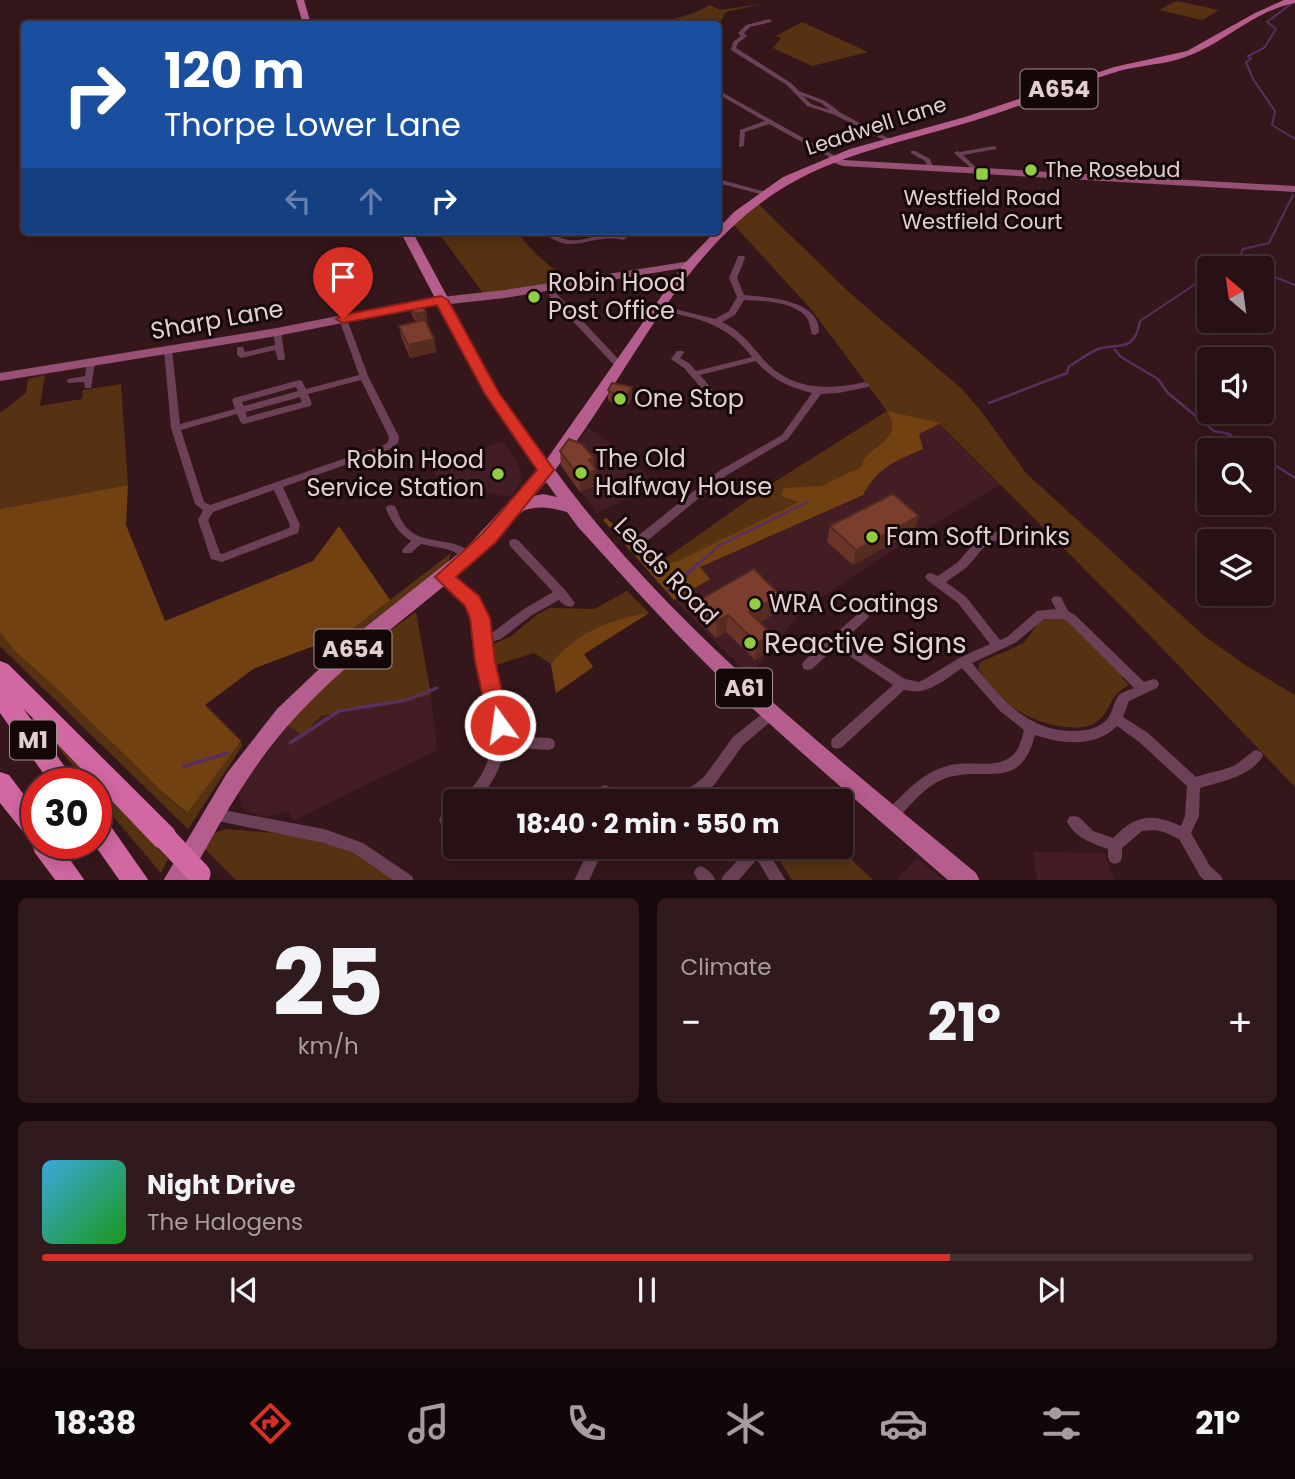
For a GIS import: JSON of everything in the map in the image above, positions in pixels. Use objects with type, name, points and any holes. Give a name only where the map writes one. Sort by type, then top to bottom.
[{"type":"highway","points":[[0,670],[165,838],[193,878]]},
{"type":"highway","name":"M1","points":[[0,695],[53,768]]},
{"type":"highway","name":"M1","points":[[0,783],[21,811]]},
{"type":"highway","points":[[112,848],[136,880]]},
{"type":"highway","points":[[56,859],[72,880]]},
{"type":"main road","points":[[300,0],[306,21]]},
{"type":"main road","name":"Leadwell Lane","points":[[721,232],[764,193],[790,177],[834,159],[953,124],[1115,70],[1187,55],[1284,2],[1295,1]]},
{"type":"main road","name":"Leeds Road","points":[[408,235],[492,394],[573,508],[671,616],[772,713],[890,817],[968,880]]},
{"type":"main road","name":"Leadwell Lane","points":[[545,470],[567,444],[659,307],[691,264],[718,235]]},
{"type":"main road","points":[[529,447],[548,449],[567,444]]},
{"type":"main road","name":"A654","points":[[193,878],[213,814],[245,764],[279,720],[362,641],[470,556],[517,506],[545,470]]},
{"type":"main road","points":[[517,506],[543,500],[573,508]]},
{"type":"street","points":[[781,14],[769,21],[748,26],[741,33],[744,36],[733,46],[735,51],[800,92],[823,102],[838,114],[890,141]]},
{"type":"street","points":[[721,94],[843,163],[1295,189]]},
{"type":"street","points":[[741,146],[742,131],[768,122]]},
{"type":"street","points":[[978,172],[956,153],[994,148]]},
{"type":"street","points":[[913,152],[928,160],[931,169]]},
{"type":"street","points":[[721,182],[764,193]]},
{"type":"street","points":[[551,235],[579,243],[601,235]]},
{"type":"street","points":[[613,235],[623,238]]},
{"type":"street","points":[[741,258],[733,278],[741,297]]},
{"type":"street","name":"Sharp Lane","points":[[0,377],[276,332],[441,300],[549,287],[691,264]]},
{"type":"street","points":[[549,287],[620,366]]},
{"type":"street","points":[[717,322],[732,313],[741,297]]},
{"type":"street","points":[[741,297],[797,306],[816,326],[815,332]]},
{"type":"street","points":[[659,307],[717,322],[744,340],[757,358],[777,375],[817,393],[838,392],[865,385]]},
{"type":"street","points":[[278,487],[295,529],[222,558],[215,556],[203,520],[209,509],[278,487],[393,443],[394,437],[364,376],[343,319]]},
{"type":"street","points":[[276,332],[281,358]]},
{"type":"street","points":[[240,349],[241,355],[279,347]]},
{"type":"street","points":[[168,350],[176,428],[200,504],[209,509]]},
{"type":"street","points":[[680,353],[675,359],[695,374],[718,402]]},
{"type":"street","points":[[695,374],[757,358]]},
{"type":"street","points":[[71,381],[89,382],[92,363]]},
{"type":"street","points":[[302,393],[364,376]]},
{"type":"street","points":[[299,383],[307,404],[244,421],[241,410],[237,400],[299,383]]},
{"type":"street","points":[[643,538],[723,473],[785,437],[817,393]]},
{"type":"street","points":[[176,428],[241,410]]},
{"type":"street","points":[[391,509],[397,525],[406,534],[419,540],[455,545],[470,556]]},
{"type":"street","points":[[998,646],[975,614],[934,579],[962,565],[981,543],[1000,534]]},
{"type":"street","points":[[407,550],[419,540]]},
{"type":"street","points":[[482,640],[497,636],[528,612],[565,598],[514,543]]},
{"type":"street","points":[[444,577],[472,601],[480,618],[500,725],[499,741],[489,779],[479,789]]},
{"type":"street","points":[[963,662],[1010,712],[1031,727],[1067,736],[1087,735],[1108,727],[1116,719],[1124,698],[1148,687],[1064,614],[1057,600]]},
{"type":"street","points":[[836,641],[902,684],[919,687],[1017,636],[1041,614],[1064,614]]},
{"type":"street","points":[[808,665],[863,617]]},
{"type":"street","points":[[837,743],[902,684]]},
{"type":"street","points":[[699,789],[719,769],[738,741],[772,713]]},
{"type":"street","points":[[1116,719],[1143,737],[1194,784]]},
{"type":"street","points":[[890,817],[941,774],[957,769],[999,769],[1015,762],[1029,737],[1031,727]]},
{"type":"street","points":[[499,741],[549,744]]},
{"type":"street","points":[[1194,784],[1235,772],[1247,766],[1255,757]]},
{"type":"street","points":[[1184,834],[1192,817],[1194,784]]},
{"type":"street","points":[[213,814],[324,836],[358,848],[407,880]]},
{"type":"street","points":[[1074,822],[1089,836],[1115,851],[1145,823],[1160,822],[1184,834],[1205,871],[1216,880]]},
{"type":"street","points":[[581,880],[592,859]]},
{"type":"street","points":[[728,880],[747,859]]},
{"type":"street","points":[[765,859],[779,880]]},
{"type":"shaded area","points":[[1177,1],[1219,10],[1202,20],[1159,10]]},
{"type":"shaded area","points":[[762,4],[726,12],[721,21],[666,21],[710,5],[720,10]]},
{"type":"shaded area","points":[[802,22],[868,52],[812,66],[773,48],[781,38],[776,36]]},
{"type":"shaded area","points":[[758,204],[852,295],[961,388],[1026,473],[1203,635],[1245,665],[1295,695],[1295,787],[1135,620],[940,424],[919,434],[923,449],[881,471],[863,495],[700,567],[710,579],[674,600],[649,570],[768,486],[887,411],[811,309],[734,225]]},
{"type":"shaded area","points":[[440,235],[519,235],[538,256],[568,281],[484,294]]},
{"type":"shaded area","points":[[45,375],[40,406],[82,399],[83,390],[121,384],[128,485],[0,509],[0,413],[26,393],[28,379]]},
{"type":"shaded area","points":[[887,411],[940,423],[919,434],[923,449],[881,471],[863,495],[700,567],[710,579],[674,600],[603,520],[606,518],[658,563],[676,562],[799,502],[781,496],[784,488],[821,486],[861,467],[871,452],[889,436],[892,421]]},
{"type":"shaded area","points":[[940,423],[1000,485],[910,539],[802,610],[750,676],[674,600],[709,579],[699,567],[863,495],[872,478],[883,467],[923,449],[919,434]]},
{"type":"shaded area","points":[[588,427],[657,484],[597,513],[561,466]]},
{"type":"shaded area","points":[[503,441],[521,472],[522,481],[511,497],[442,486],[430,466]]},
{"type":"shaded area","points":[[128,485],[126,525],[165,621],[313,561],[339,526],[390,600],[331,645],[311,647],[253,669],[205,705],[241,741],[187,813],[14,650],[0,632],[0,509]]},
{"type":"shaded area","points":[[451,553],[448,563],[337,648],[331,645]]},
{"type":"shaded area","points":[[627,591],[649,613],[584,654],[593,667],[556,693],[551,664],[534,653],[495,665],[491,645],[510,637],[538,614],[550,608],[594,609]]},
{"type":"shaded area","points":[[416,612],[431,695],[320,716],[303,735],[287,726],[316,694],[348,665]]},
{"type":"shaded area","points":[[649,613],[584,654],[593,667],[556,693],[551,664],[571,644],[607,624]]},
{"type":"shaded area","points":[[1057,617],[1070,622],[1129,685],[1117,694],[1102,717],[1087,726],[1052,724],[1027,715],[996,692],[979,670],[979,664],[983,661],[1024,643],[1041,619]]},
{"type":"shaded area","points":[[0,632],[186,813],[241,741],[242,746],[188,829],[0,646]]},
{"type":"shaded area","points":[[431,695],[437,750],[293,821],[288,811],[266,817],[247,812],[242,807],[239,793],[243,784],[287,726],[320,716]]},
{"type":"shaded area","points":[[59,740],[85,768],[75,768],[55,743]]},
{"type":"shaded area","points":[[112,798],[168,859],[161,873],[112,815]]},
{"type":"shaded area","points":[[227,829],[286,834],[337,846],[363,855],[376,869],[396,880],[236,880],[204,848],[214,833]]},
{"type":"shaded area","points":[[1033,852],[1105,853],[1114,880],[1037,880]]},
{"type":"shaded area","points":[[917,858],[943,880],[897,880]]},
{"type":"shaded area","points":[[779,859],[851,859],[873,880],[792,880]]},
{"type":"building","points":[[422,305],[426,312],[415,314],[410,306]]},
{"type":"building","points":[[425,320],[434,339],[408,345],[399,326]]},
{"type":"building","points":[[612,383],[632,387],[628,394],[621,393],[618,397],[608,390]]},
{"type":"building","points":[[569,439],[582,444],[594,458],[589,460],[596,470],[579,476],[560,451]]},
{"type":"building","points":[[893,494],[919,516],[856,550],[830,526]]},
{"type":"building","points":[[754,569],[780,595],[749,612],[772,634],[757,643],[728,615],[717,621],[698,601]]},
{"type":"waterway","points":[[1291,4],[1267,22],[1276,29],[1264,48],[1248,56],[1251,59],[1246,62],[1253,79],[1275,111],[1272,125],[1295,139]]},
{"type":"waterway","points":[[1240,256],[1243,249],[1269,243],[1293,195]]},
{"type":"waterway","points":[[1274,277],[1295,285]]},
{"type":"waterway","points":[[1139,324],[1197,283]]},
{"type":"waterway","points":[[989,403],[1067,373],[1069,366],[1098,349],[1129,343],[1134,339],[1140,322]]},
{"type":"waterway","points":[[1115,350],[1121,357],[1158,379],[1168,393],[1214,431],[1234,438]]},
{"type":"waterway","points":[[1274,465],[1295,478]]},
{"type":"waterway","points":[[697,565],[720,545],[808,502]]},
{"type":"waterway","points":[[668,591],[699,563]]},
{"type":"waterway","points":[[290,743],[339,711],[407,700],[437,688]]},
{"type":"waterway","points":[[184,766],[228,753]]},
{"type":"place","name":"The Rosebud","points":[[1031,170]]},
{"type":"place","name":"Westfield Road Westfield Court","points":[[982,174]]},
{"type":"place","name":"Robin Hood Post Office","points":[[534,297]]},
{"type":"place","name":"One Stop","points":[[620,399]]},
{"type":"place","name":"The Old Halfway House","points":[[581,473]]},
{"type":"place","name":"Robin Hood Service Station","points":[[498,474]]},
{"type":"place","name":"Fam Soft Drinks","points":[[872,537]]},
{"type":"place","name":"WRA Coatings","points":[[755,604]]},
{"type":"place","name":"Reactive Signs","points":[[750,643]]},
{"type":"route","points":[[343,319],[441,300],[492,394],[545,470],[507,518],[470,556],[444,577],[472,601],[480,618],[485,661],[500,725]]}]
